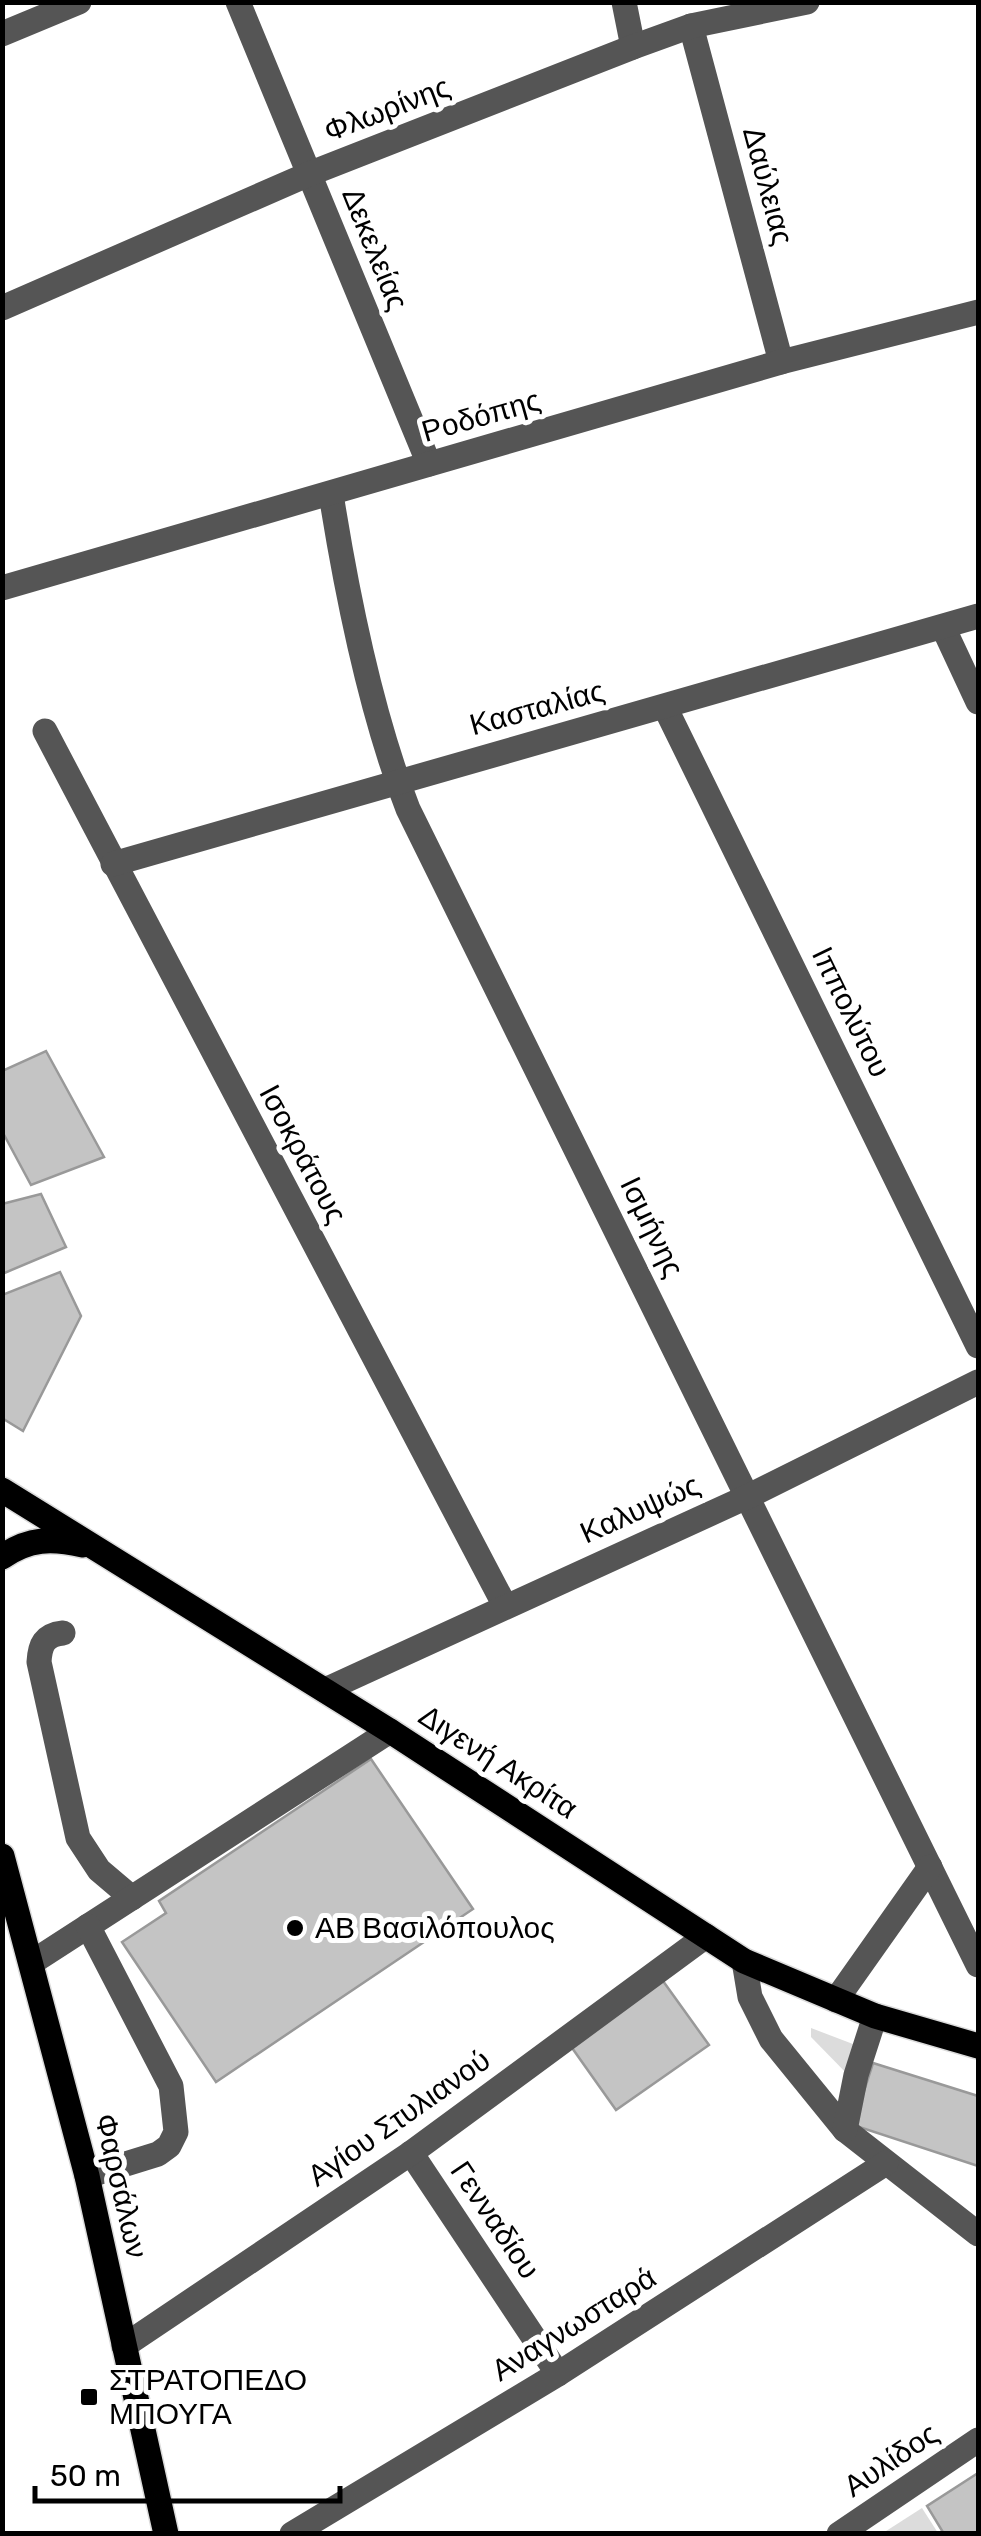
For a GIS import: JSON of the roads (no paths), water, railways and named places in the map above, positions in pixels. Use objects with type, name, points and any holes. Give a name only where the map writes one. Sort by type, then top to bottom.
[{"type":"main road","name":"Διγενή Ακρίτα","points":[[2,1490],[390,1731],[744,1961],[875,2016],[978,2046]]},
{"type":"main road","points":[[2,1556],[31,1541],[60,1540],[101,1549]]},
{"type":"main road","name":"Φαρσάλων","points":[[2,1856],[87,2176],[166,2534]]},
{"type":"street","points":[[2,34],[79,2]]},
{"type":"street","name":"Δεκελείας","points":[[238,2],[429,464]]},
{"type":"street","points":[[624,2],[633,47]]},
{"type":"street","name":"Φλωρίνης","points":[[2,308],[310,174],[633,47],[691,26],[807,2]]},
{"type":"street","name":"Δαύλειας","points":[[691,26],[782,362]]},
{"type":"street","name":"Ροδόπης","points":[[2,588],[782,362],[978,312]]},
{"type":"street","name":"Ισμήνης","points":[[332,494],[344,577],[398,781],[978,1966]]},
{"type":"street","name":"Κασταλίας","points":[[113,864],[978,616]]},
{"type":"street","points":[[943,627],[978,702]]},
{"type":"street","name":"Ιππολύτου","points":[[665,706],[978,1346]]},
{"type":"street","name":"Ισοκράτους","points":[[45,732],[504,1606]]},
{"type":"street","name":"Καλυψώς","points":[[325,1690],[749,1496],[978,1382]]},
{"type":"street","points":[[63,1633],[46,1639],[40,1648],[39,1662],[74,1820],[87,1856],[132,1898]]},
{"type":"street","points":[[32,1963],[390,1731]]},
{"type":"street","points":[[836,2000],[930,1867]]},
{"type":"street","points":[[87,2176],[158,2154],[169,2146],[176,2132],[171,2086],[88,1926]]},
{"type":"street","name":"Αγίου Στυλιανού","points":[[124,2346],[410,2152],[706,1936]]},
{"type":"street","points":[[744,1961],[750,1996],[771,2040],[845,2130],[978,2234]]},
{"type":"street","points":[[845,2130],[856,2075],[875,2016]]},
{"type":"street","name":"Γενναδίου","points":[[410,2152],[558,2374]]},
{"type":"street","name":"Αναγνωσταρά","points":[[292,2534],[558,2374],[886,2163]]},
{"type":"street","name":"Αυλίδος","points":[[839,2534],[978,2440]]},
{"type":"place","name":"ΑΒ Βασιλόπουλος","points":[[295,1928]]},
{"type":"place","name":"ΣΤΡΑΤΟΠΕΔΟ ΜΠΟΥΓΑ","points":[[89,2397]]}]
